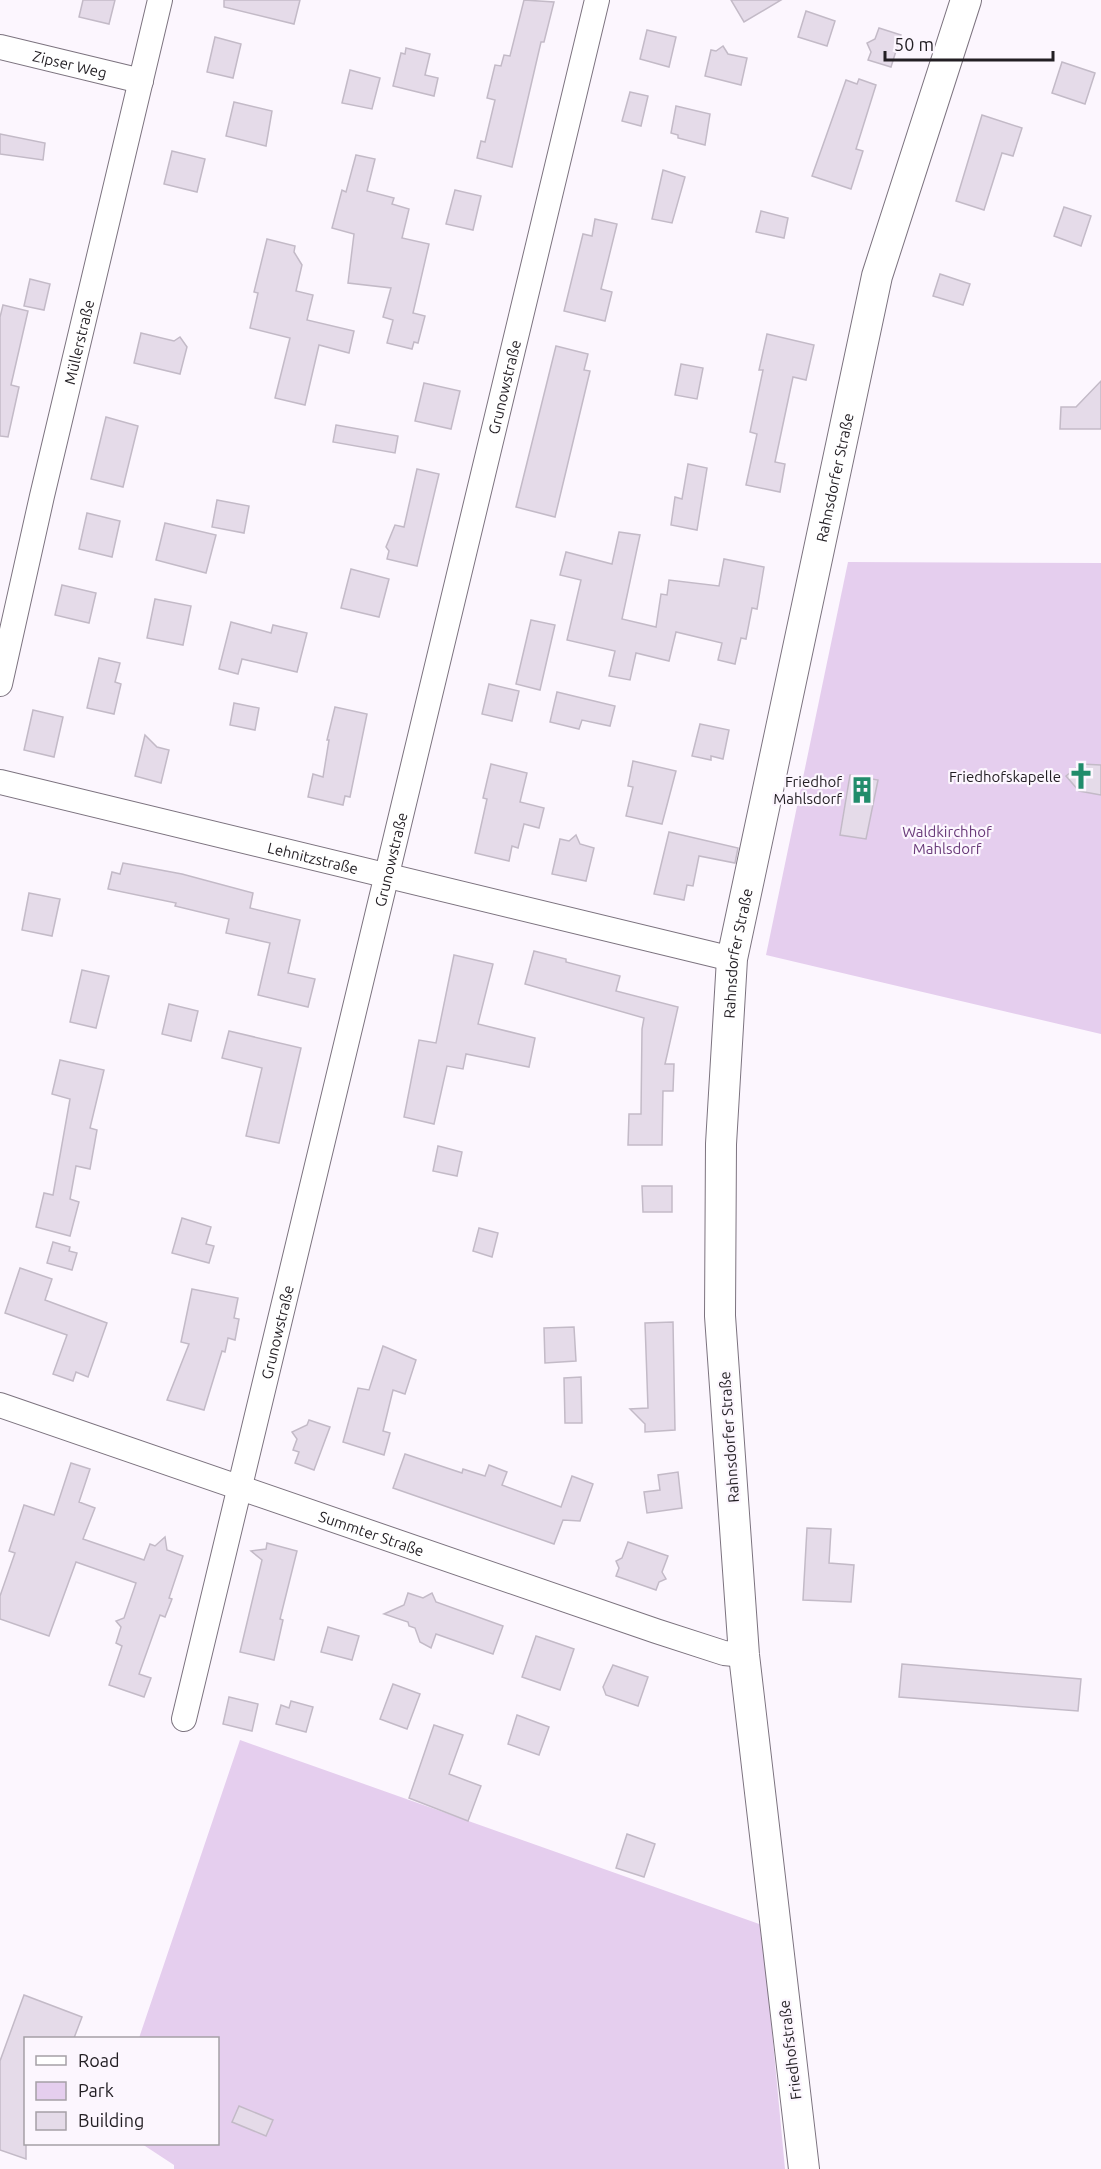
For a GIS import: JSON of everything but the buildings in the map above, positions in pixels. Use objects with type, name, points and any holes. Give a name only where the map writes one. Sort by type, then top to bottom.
[{"type":"street","name":"Müllerstraße","points":[[0,684],[160,0]]},
{"type":"street","name":"Grunowstraße","points":[[184,1719],[597,0]]},
{"type":"street","name":"Rahnsdorfer Straße","points":[[776,1930],[744,1655],[720,1316],[721,1144],[732,959],[877,276],[966,0]]},
{"type":"street","name":"Zipser Weg","points":[[0,47],[141,81]]},
{"type":"street","name":"Lehnitzstraße","points":[[0,782],[732,959]]},
{"type":"street","name":"Summter Straße","points":[[0,1406],[656,1631],[724,1653],[744,1655]]},
{"type":"street","name":"Friedhofstraße","points":[[776,1930],[804,2169]]},
{"type":"green space","name":"Waldkirchhof Mahlsdorf","points":[[848,562],[1101,563],[1101,1034],[766,955]]},
{"type":"green space","points":[[240,1740],[762,1925],[785,2169],[174,2169],[174,2165],[144,2145],[219,2145],[219,2037],[139,2037]]},
{"type":"place","name":"Friedhofskapelle","points":[[1081,776]]},
{"type":"place","name":"Friedhof Mahlsdorf","points":[[862,790]]}]
